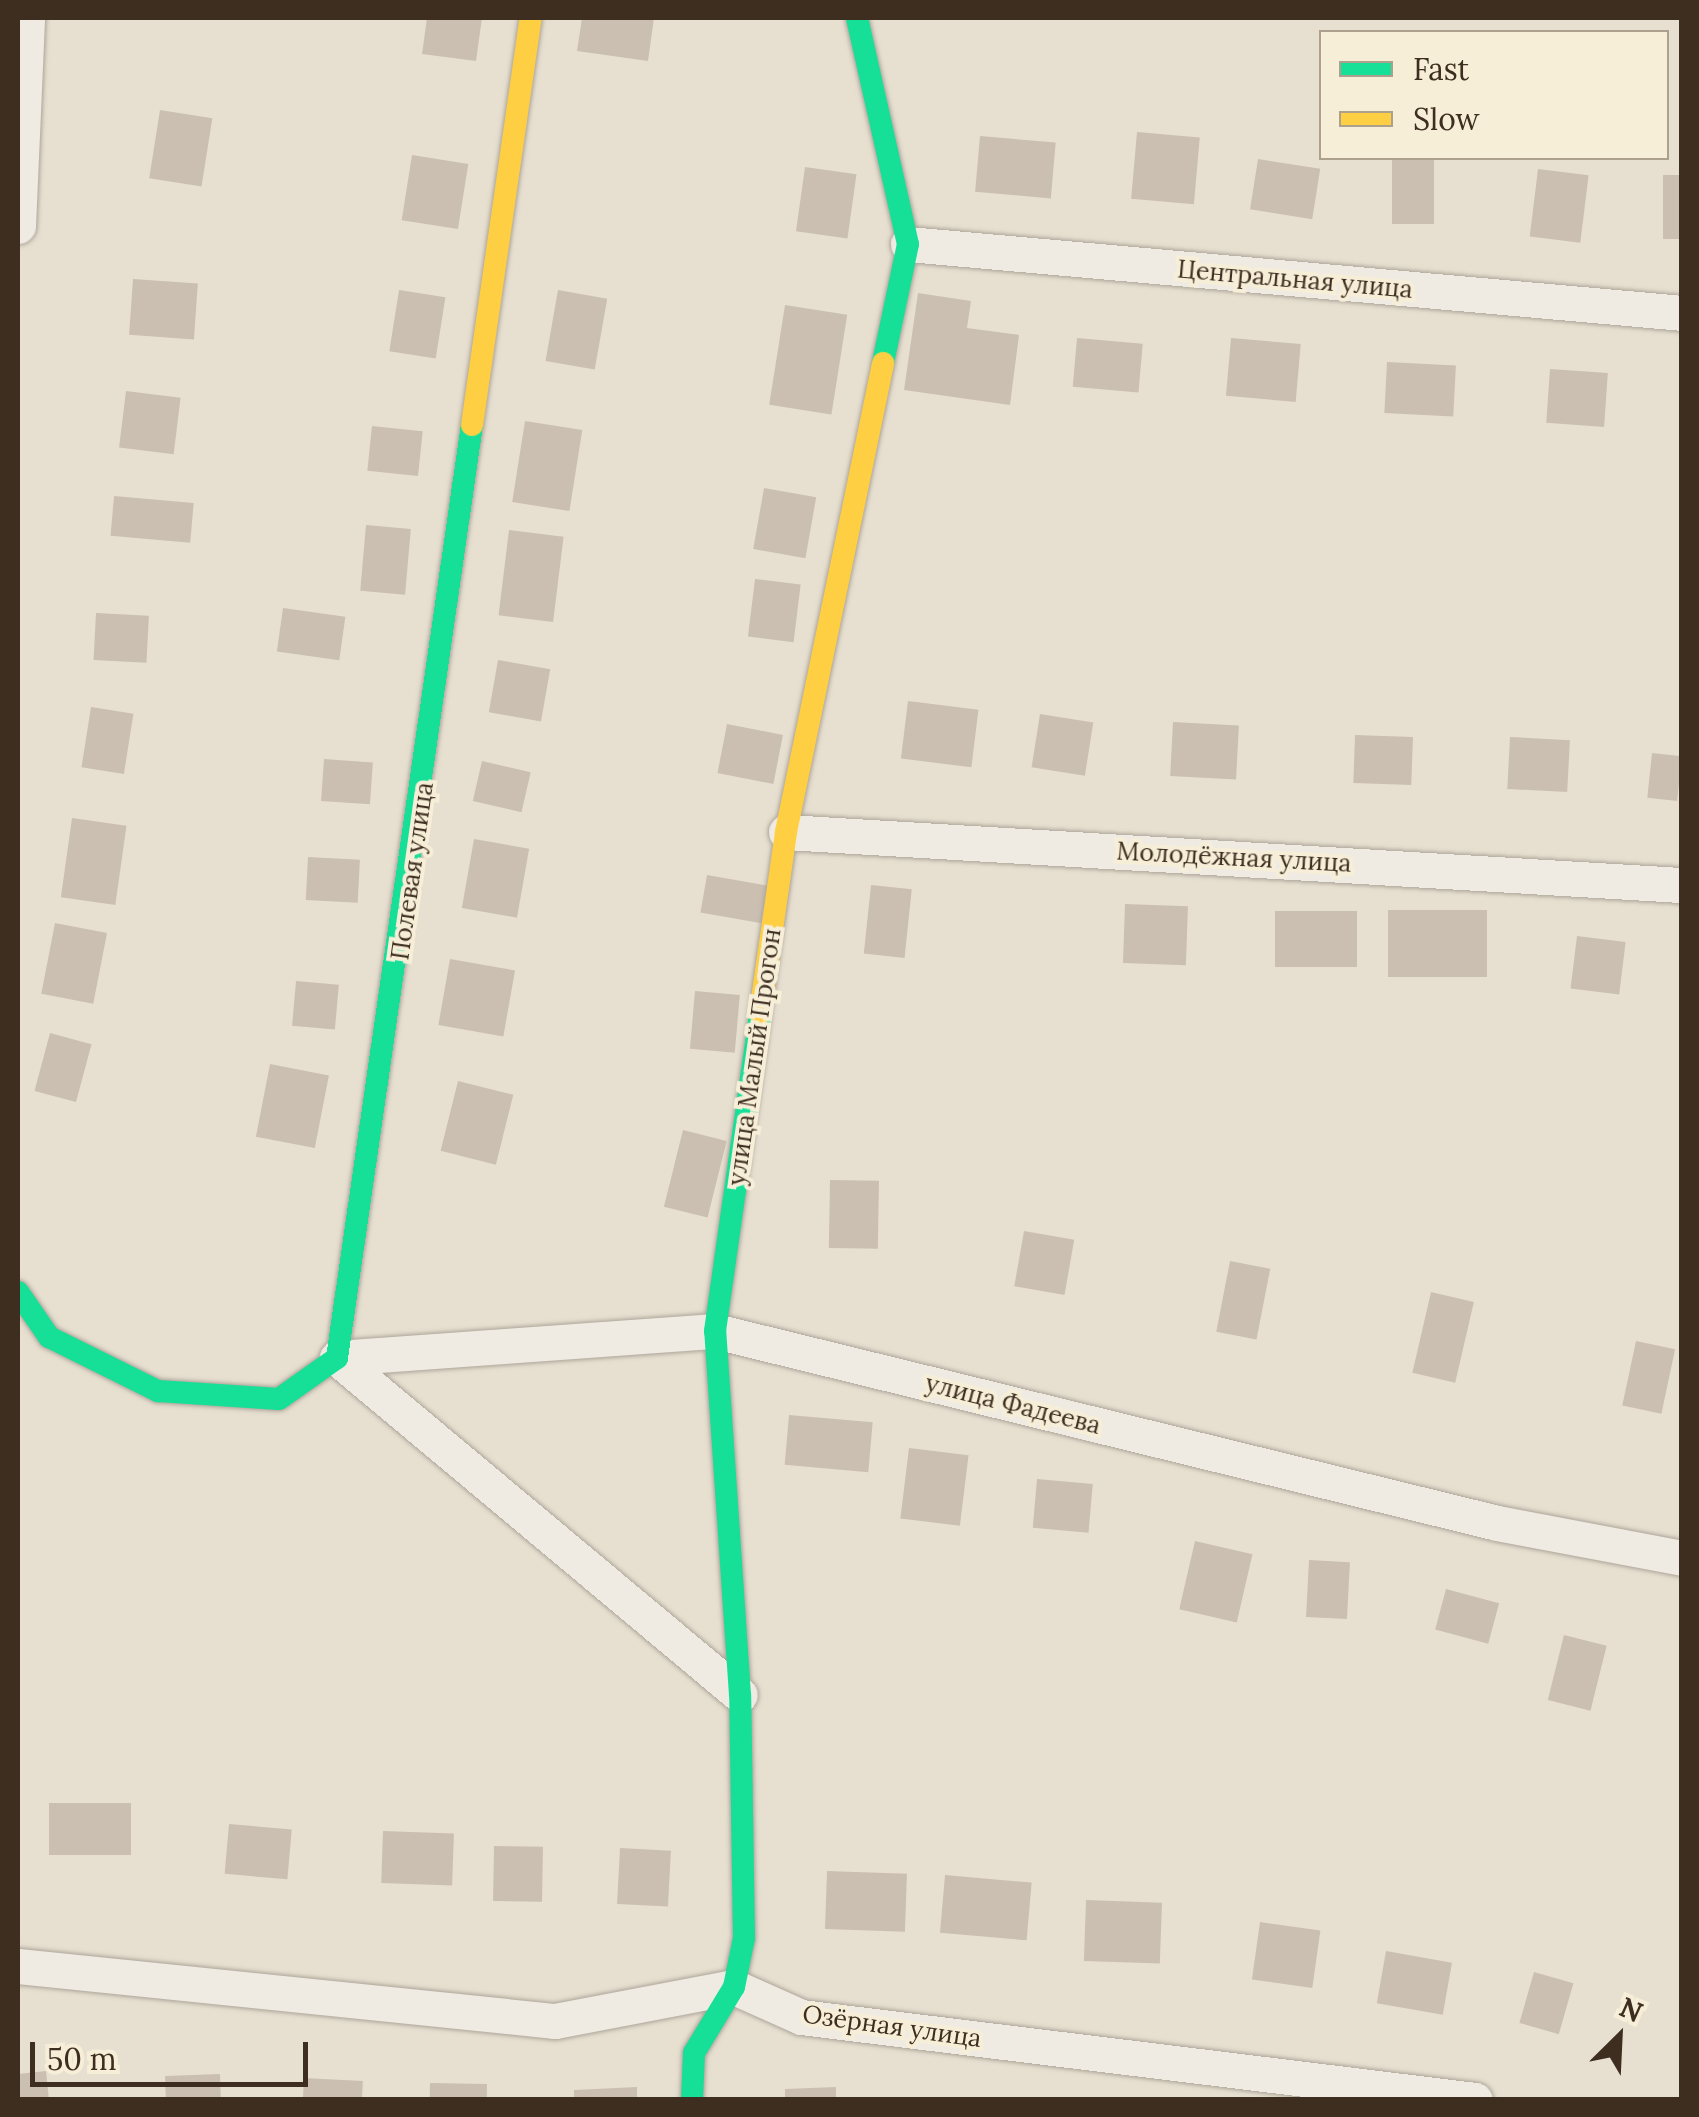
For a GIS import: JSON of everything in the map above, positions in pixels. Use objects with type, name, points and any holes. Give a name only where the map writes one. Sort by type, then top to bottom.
[{"type":"street","points":[[18,226],[27,18]]},
{"type":"street","name":"Полевая улица","points":[[337,1358],[531,18]]},
{"type":"street","name":"улица Малый Прогон","points":[[692,2100],[694,2052],[734,1987],[744,1938],[740,1696],[715,1331],[786,832],[908,244],[857,18]]},
{"type":"street","name":"Центральная улица","points":[[908,244],[1682,312]]},
{"type":"street","name":"Молодёжная улица","points":[[786,832],[1682,885]]},
{"type":"street","points":[[18,1292],[49,1337],[158,1392],[278,1399],[337,1358],[740,1696]]},
{"type":"street","name":"улица Фадеева","points":[[337,1358],[715,1331],[1478,1518],[1682,1558]]},
{"type":"street","points":[[18,1966],[555,2021],[734,1987]]},
{"type":"street","name":"Озёрная улица","points":[[734,1987],[801,2017],[1475,2100]]},
{"type":"building","points":[[427,18],[482,18],[476,61],[422,54]]},
{"type":"building","points":[[582,18],[654,18],[648,61],[577,51]]},
{"type":"building","points":[[160,110],[212,118],[202,186],[149,178]]},
{"type":"building","points":[[1137,132],[1200,137],[1194,204],[1131,199]]},
{"type":"building","points":[[980,136],[1056,143],[1051,198],[975,192]]},
{"type":"building","points":[[412,155],[468,164],[458,229],[402,220]]},
{"type":"building","points":[[1258,159],[1320,169],[1312,219],[1250,209]]},
{"type":"building","points":[[1392,160],[1434,160],[1434,224],[1392,224]]},
{"type":"building","points":[[805,167],[856,174],[847,239],[796,231]]},
{"type":"building","points":[[1538,169],[1589,175],[1580,243],[1530,236]]},
{"type":"building","points":[[1663,175],[1682,175],[1682,239],[1663,239]]},
{"type":"building","points":[[133,279],[198,284],[194,339],[129,335]]},
{"type":"building","points":[[399,290],[445,297],[436,359],[389,351]]},
{"type":"building","points":[[558,290],[607,299],[595,370],[545,361]]},
{"type":"building","points":[[918,293],[971,301],[967,328],[1019,335],[1010,405],[904,390]]},
{"type":"building","points":[[785,305],[847,315],[831,415],[769,405]]},
{"type":"building","points":[[1077,338],[1143,344],[1138,393],[1073,387]]},
{"type":"building","points":[[1231,338],[1301,344],[1296,402],[1226,396]]},
{"type":"building","points":[[1387,362],[1456,366],[1453,417],[1384,413]]},
{"type":"building","points":[[1550,369],[1608,373],[1604,427],[1546,423]]},
{"type":"building","points":[[126,391],[181,398],[174,454],[119,448]]},
{"type":"building","points":[[525,421],[582,430],[569,511],[512,502]]},
{"type":"building","points":[[372,426],[423,431],[418,476],[367,471]]},
{"type":"building","points":[[764,488],[816,497],[805,558],[753,549]]},
{"type":"building","points":[[114,496],[194,503],[190,543],[111,536]]},
{"type":"building","points":[[366,525],[411,529],[405,595],[360,591]]},
{"type":"building","points":[[509,530],[564,537],[553,622],[499,615]]},
{"type":"building","points":[[755,579],[801,585],[794,642],[748,637]]},
{"type":"building","points":[[283,608],[345,617],[339,660],[277,652]]},
{"type":"building","points":[[96,613],[149,616],[146,663],[94,660]]},
{"type":"building","points":[[498,660],[550,669],[541,721],[489,712]]},
{"type":"building","points":[[908,701],[978,710],[971,767],[901,759]]},
{"type":"building","points":[[91,707],[133,714],[124,774],[81,767]]},
{"type":"building","points":[[1040,714],[1093,722],[1085,776],[1032,767]]},
{"type":"building","points":[[1173,722],[1239,725],[1236,779],[1170,776]]},
{"type":"building","points":[[727,724],[783,735],[773,784],[717,773]]},
{"type":"building","points":[[1355,735],[1413,737],[1411,785],[1353,783]]},
{"type":"building","points":[[1510,737],[1570,740],[1567,792],[1507,789]]},
{"type":"building","points":[[1652,753],[1682,756],[1677,801],[1647,798]]},
{"type":"building","points":[[324,759],[373,762],[370,804],[321,801]]},
{"type":"building","points":[[482,761],[531,772],[521,812],[473,801]]},
{"type":"building","points":[[72,818],[126,826],[115,905],[61,897]]},
{"type":"building","points":[[474,839],[529,849],[517,918],[462,908]]},
{"type":"building","points":[[308,857],[360,860],[358,903],[306,900]]},
{"type":"building","points":[[707,875],[768,886],[761,923],[700,912]]},
{"type":"building","points":[[871,885],[912,889],[905,958],[864,954]]},
{"type":"building","points":[[1125,904],[1188,906],[1186,965],[1123,963]]},
{"type":"building","points":[[1388,910],[1487,910],[1487,977],[1388,977]]},
{"type":"building","points":[[1275,911],[1357,911],[1357,967],[1275,967]]},
{"type":"building","points":[[55,923],[107,933],[93,1004],[41,994]]},
{"type":"building","points":[[1577,936],[1626,942],[1619,995],[1571,989]]},
{"type":"building","points":[[450,959],[515,970],[503,1036],[438,1025]]},
{"type":"building","points":[[296,981],[339,985],[335,1030],[292,1026]]},
{"type":"building","points":[[695,991],[740,995],[735,1053],[690,1049]]},
{"type":"building","points":[[50,1033],[92,1044],[76,1102],[34,1091]]},
{"type":"building","points":[[270,1064],[329,1075],[315,1148],[256,1137]]},
{"type":"building","points":[[458,1081],[513,1095],[496,1165],[441,1151]]},
{"type":"building","points":[[683,1130],[727,1141],[708,1218],[664,1207]]},
{"type":"building","points":[[830,1180],[879,1181],[878,1249],[829,1248]]},
{"type":"building","points":[[1024,1231],[1074,1240],[1065,1295],[1014,1286]]},
{"type":"building","points":[[1230,1261],[1270,1269],[1257,1340],[1216,1332]]},
{"type":"building","points":[[1431,1292],[1474,1302],[1455,1383],[1412,1373]]},
{"type":"building","points":[[1636,1341],[1675,1349],[1661,1414],[1622,1406]]},
{"type":"building","points":[[789,1415],[873,1422],[868,1472],[785,1465]]},
{"type":"building","points":[[909,1448],[969,1455],[960,1526],[900,1518]]},
{"type":"building","points":[[1037,1479],[1093,1484],[1089,1533],[1033,1528]]},
{"type":"building","points":[[1195,1541],[1252,1554],[1237,1622],[1179,1609]]},
{"type":"building","points":[[1309,1560],[1350,1562],[1347,1619],[1306,1617]]},
{"type":"building","points":[[1446,1589],[1499,1603],[1488,1644],[1435,1630]]},
{"type":"building","points":[[1564,1635],[1607,1646],[1590,1711],[1548,1700]]},
{"type":"building","points":[[49,1803],[131,1803],[131,1855],[49,1855]]},
{"type":"building","points":[[229,1824],[292,1829],[287,1879],[225,1874]]},
{"type":"building","points":[[383,1831],[454,1833],[452,1885],[381,1883]]},
{"type":"building","points":[[494,1846],[543,1847],[542,1902],[493,1901]]},
{"type":"building","points":[[620,1848],[671,1851],[668,1907],[617,1904]]},
{"type":"building","points":[[827,1871],[907,1874],[905,1932],[825,1929]]},
{"type":"building","points":[[945,1875],[1032,1883],[1027,1940],[940,1933]]},
{"type":"building","points":[[1086,1900],[1162,1903],[1160,1964],[1084,1961]]},
{"type":"building","points":[[1260,1922],[1320,1930],[1312,1988],[1252,1979]]},
{"type":"building","points":[[1386,1951],[1452,1963],[1443,2015],[1377,2003]]},
{"type":"building","points":[[1534,1972],[1573,1983],[1559,2034],[1519,2023]]},
{"type":"building","points":[[46,2071],[49,2100],[18,2100],[18,2074]]},
{"type":"building","points":[[220,2074],[221,2100],[166,2100],[165,2076]]},
{"type":"building","points":[[304,2078],[363,2081],[362,2100],[303,2100]]},
{"type":"building","points":[[430,2083],[487,2084],[487,2100],[430,2100]]},
{"type":"building","points":[[637,2087],[637,2100],[574,2100],[574,2090]]},
{"type":"building","points":[[836,2087],[836,2100],[785,2100],[785,2089]]},
{"type":"traffic: fast","points":[[857,18],[908,244],[883,363]]},
{"type":"traffic: fast","points":[[18,1292],[49,1337],[158,1391],[279,1399],[337,1358],[472,425]]},
{"type":"traffic: fast","points":[[692,2100],[694,2053],[734,1987],[744,1938],[740,1695],[715,1331],[760,1013]]},
{"type":"traffic: slow","points":[[472,425],[531,18]]},
{"type":"traffic: slow","points":[[760,1013],[786,832],[883,363]]}]
